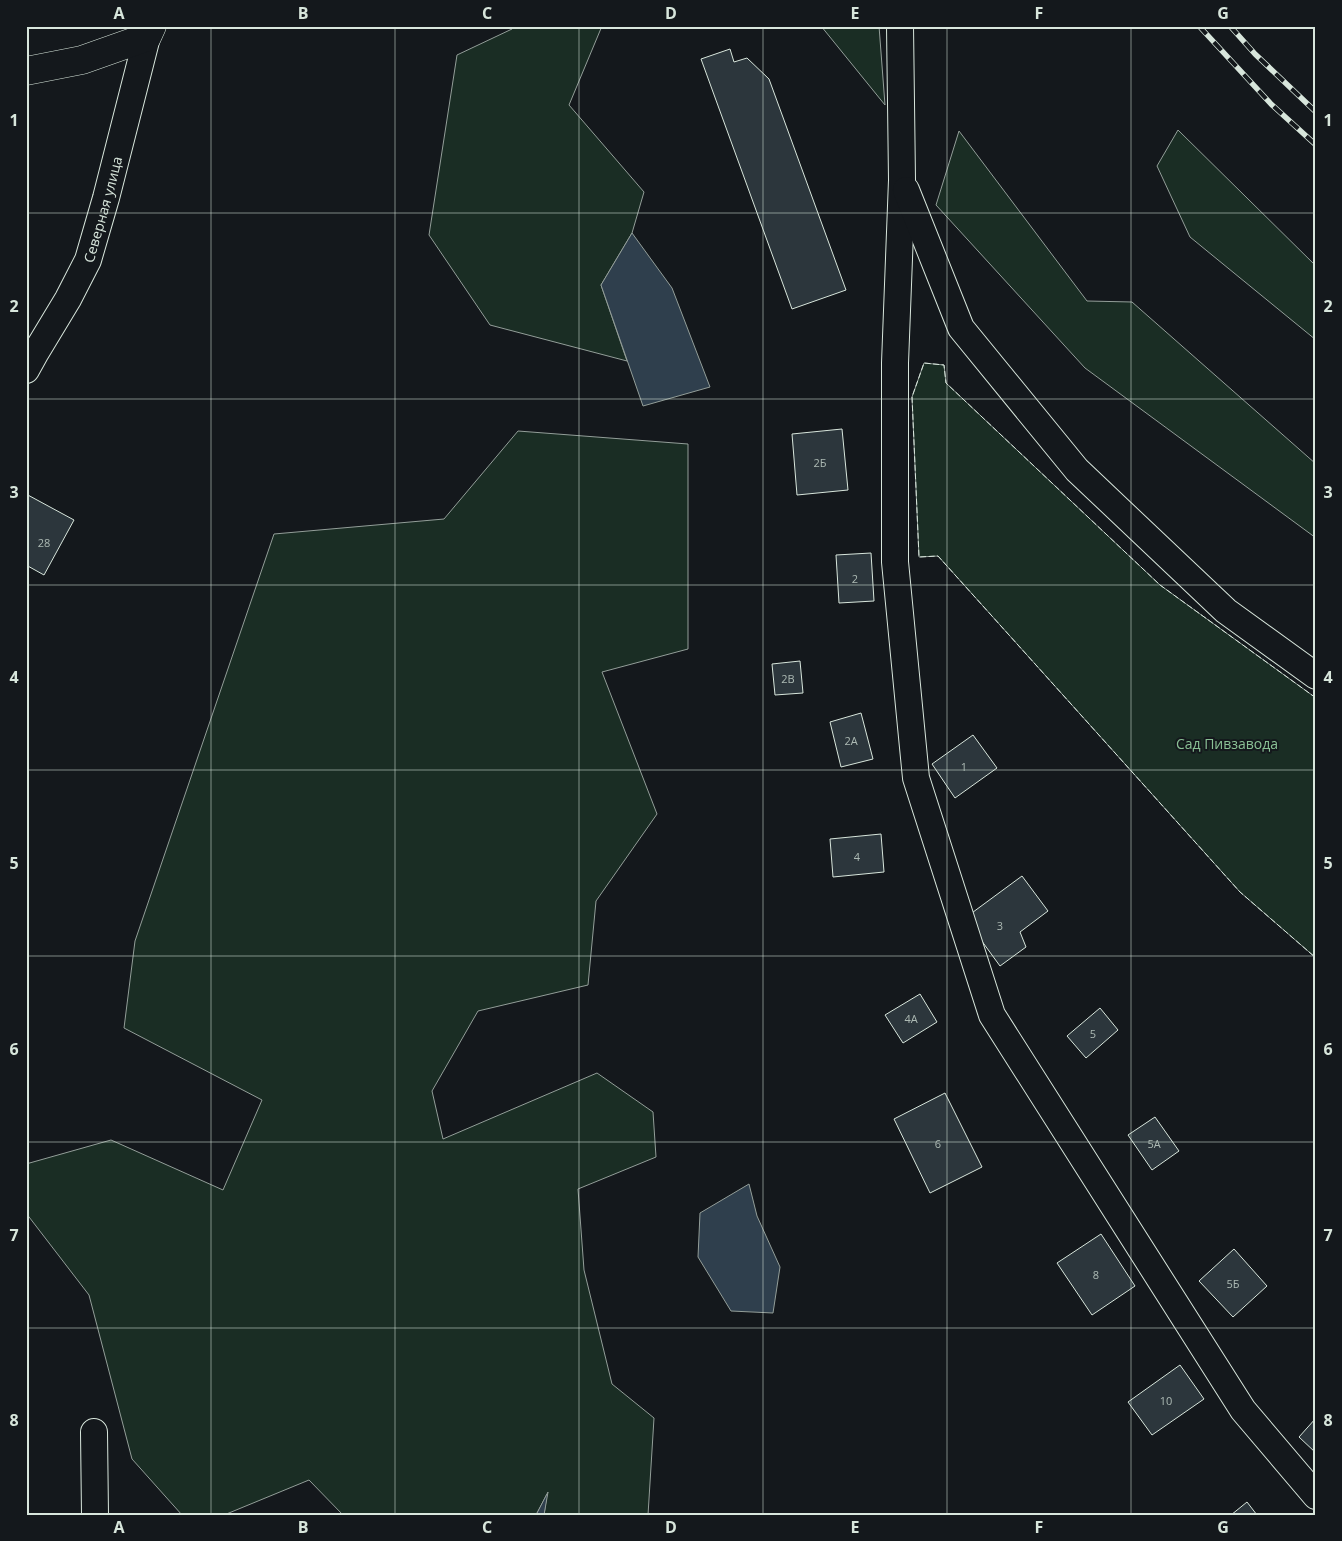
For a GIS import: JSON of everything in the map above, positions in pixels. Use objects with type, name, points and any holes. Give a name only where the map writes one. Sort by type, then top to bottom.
[{"type":"street","points":[[900,26],[902,180],[895,363],[895,562],[916,778],[992,1015],[1244,1410],[1316,1496]]},
{"type":"street","name":"Северная улица","points":[[26,71],[82,60],[150,32]]},
{"type":"street","name":"Северная улица","points":[[26,370],[68,299],[88,260],[150,32]]},
{"type":"street","points":[[902,180],[961,328],[1076,470],[1226,611],[1316,676]]},
{"type":"street","points":[[94,1432],[95,1515]]},
{"type":"green space","points":[[511,26],[602,26],[569,105],[644,192],[632,233],[601,285],[627,361],[490,325],[429,235],[457,55],[512,29]]},
{"type":"green space","points":[[821,26],[879,26],[885,105]]},
{"type":"green space","points":[[1178,130],[1316,266],[1316,340],[1190,237],[1157,166]]},
{"type":"green space","points":[[959,131],[1087,301],[1132,302],[1316,464],[1316,538],[1085,368],[936,205]]},
{"type":"green space","name":"Сад Пивзавода","points":[[924,363],[944,365],[946,383],[1160,585],[1316,698],[1316,958],[1240,892],[938,556],[919,557],[912,397]]},
{"type":"green space","points":[[518,431],[688,444],[688,649],[602,672],[657,814],[596,901],[588,985],[478,1011],[432,1091],[443,1139],[597,1073],[653,1112],[656,1157],[578,1189],[584,1270],[612,1384],[654,1418],[648,1515],[544,1515],[547,1494],[536,1515],[343,1515],[309,1480],[224,1515],[182,1515],[132,1459],[89,1295],[26,1213],[26,1164],[111,1140],[223,1190],[262,1100],[124,1028],[135,941],[274,534],[444,519]]},
{"type":"water","points":[[632,233],[672,288],[710,387],[643,406],[601,285]]},
{"type":"water","points":[[749,1184],[757,1216],[780,1267],[773,1313],[731,1311],[698,1257],[700,1213]]},
{"type":"water","points":[[548,1492],[544,1515],[536,1515]]},
{"type":"building","points":[[730,49],[734,62],[747,58],[769,79],[846,290],[792,309],[701,59]]},
{"type":"building","points":[[842,429],[848,490],[797,495],[792,434]]},
{"type":"building","points":[[26,494],[74,520],[44,575],[26,565]]},
{"type":"building","points":[[871,553],[874,601],[839,603],[836,555]]},
{"type":"building","points":[[800,661],[803,693],[775,695],[772,664]]},
{"type":"building","points":[[861,713],[873,759],[841,767],[830,722]]},
{"type":"building","points":[[973,735],[997,768],[955,798],[932,764]]},
{"type":"building","points":[[881,834],[884,872],[833,877],[830,839]]},
{"type":"building","points":[[1022,876],[1048,911],[1020,932],[1026,947],[1000,966],[965,918]]},
{"type":"building","points":[[920,994],[937,1022],[903,1043],[885,1015]]},
{"type":"building","points":[[1100,1008],[1118,1030],[1086,1058],[1067,1036]]},
{"type":"building","points":[[945,1093],[982,1167],[930,1193],[894,1119]]},
{"type":"building","points":[[1155,1117],[1179,1151],[1152,1170],[1128,1135]]},
{"type":"building","points":[[1101,1234],[1135,1286],[1092,1315],[1057,1263]]},
{"type":"building","points":[[1234,1249],[1267,1286],[1233,1317],[1199,1281]]},
{"type":"building","points":[[1180,1365],[1204,1399],[1152,1435],[1128,1402]]},
{"type":"building","points":[[1316,1418],[1316,1453],[1299,1437]]},
{"type":"building","points":[[1247,1502],[1257,1515],[1231,1515]]},
{"type":"railway","points":[[1199,26],[1271,104],[1316,145]]},
{"type":"railway","points":[[1230,26],[1255,54],[1316,112]]},
{"type":"fence","points":[[1316,698],[1160,585],[946,383],[944,365],[924,363],[912,397],[919,557],[938,556],[1240,892],[1316,958]]}]
